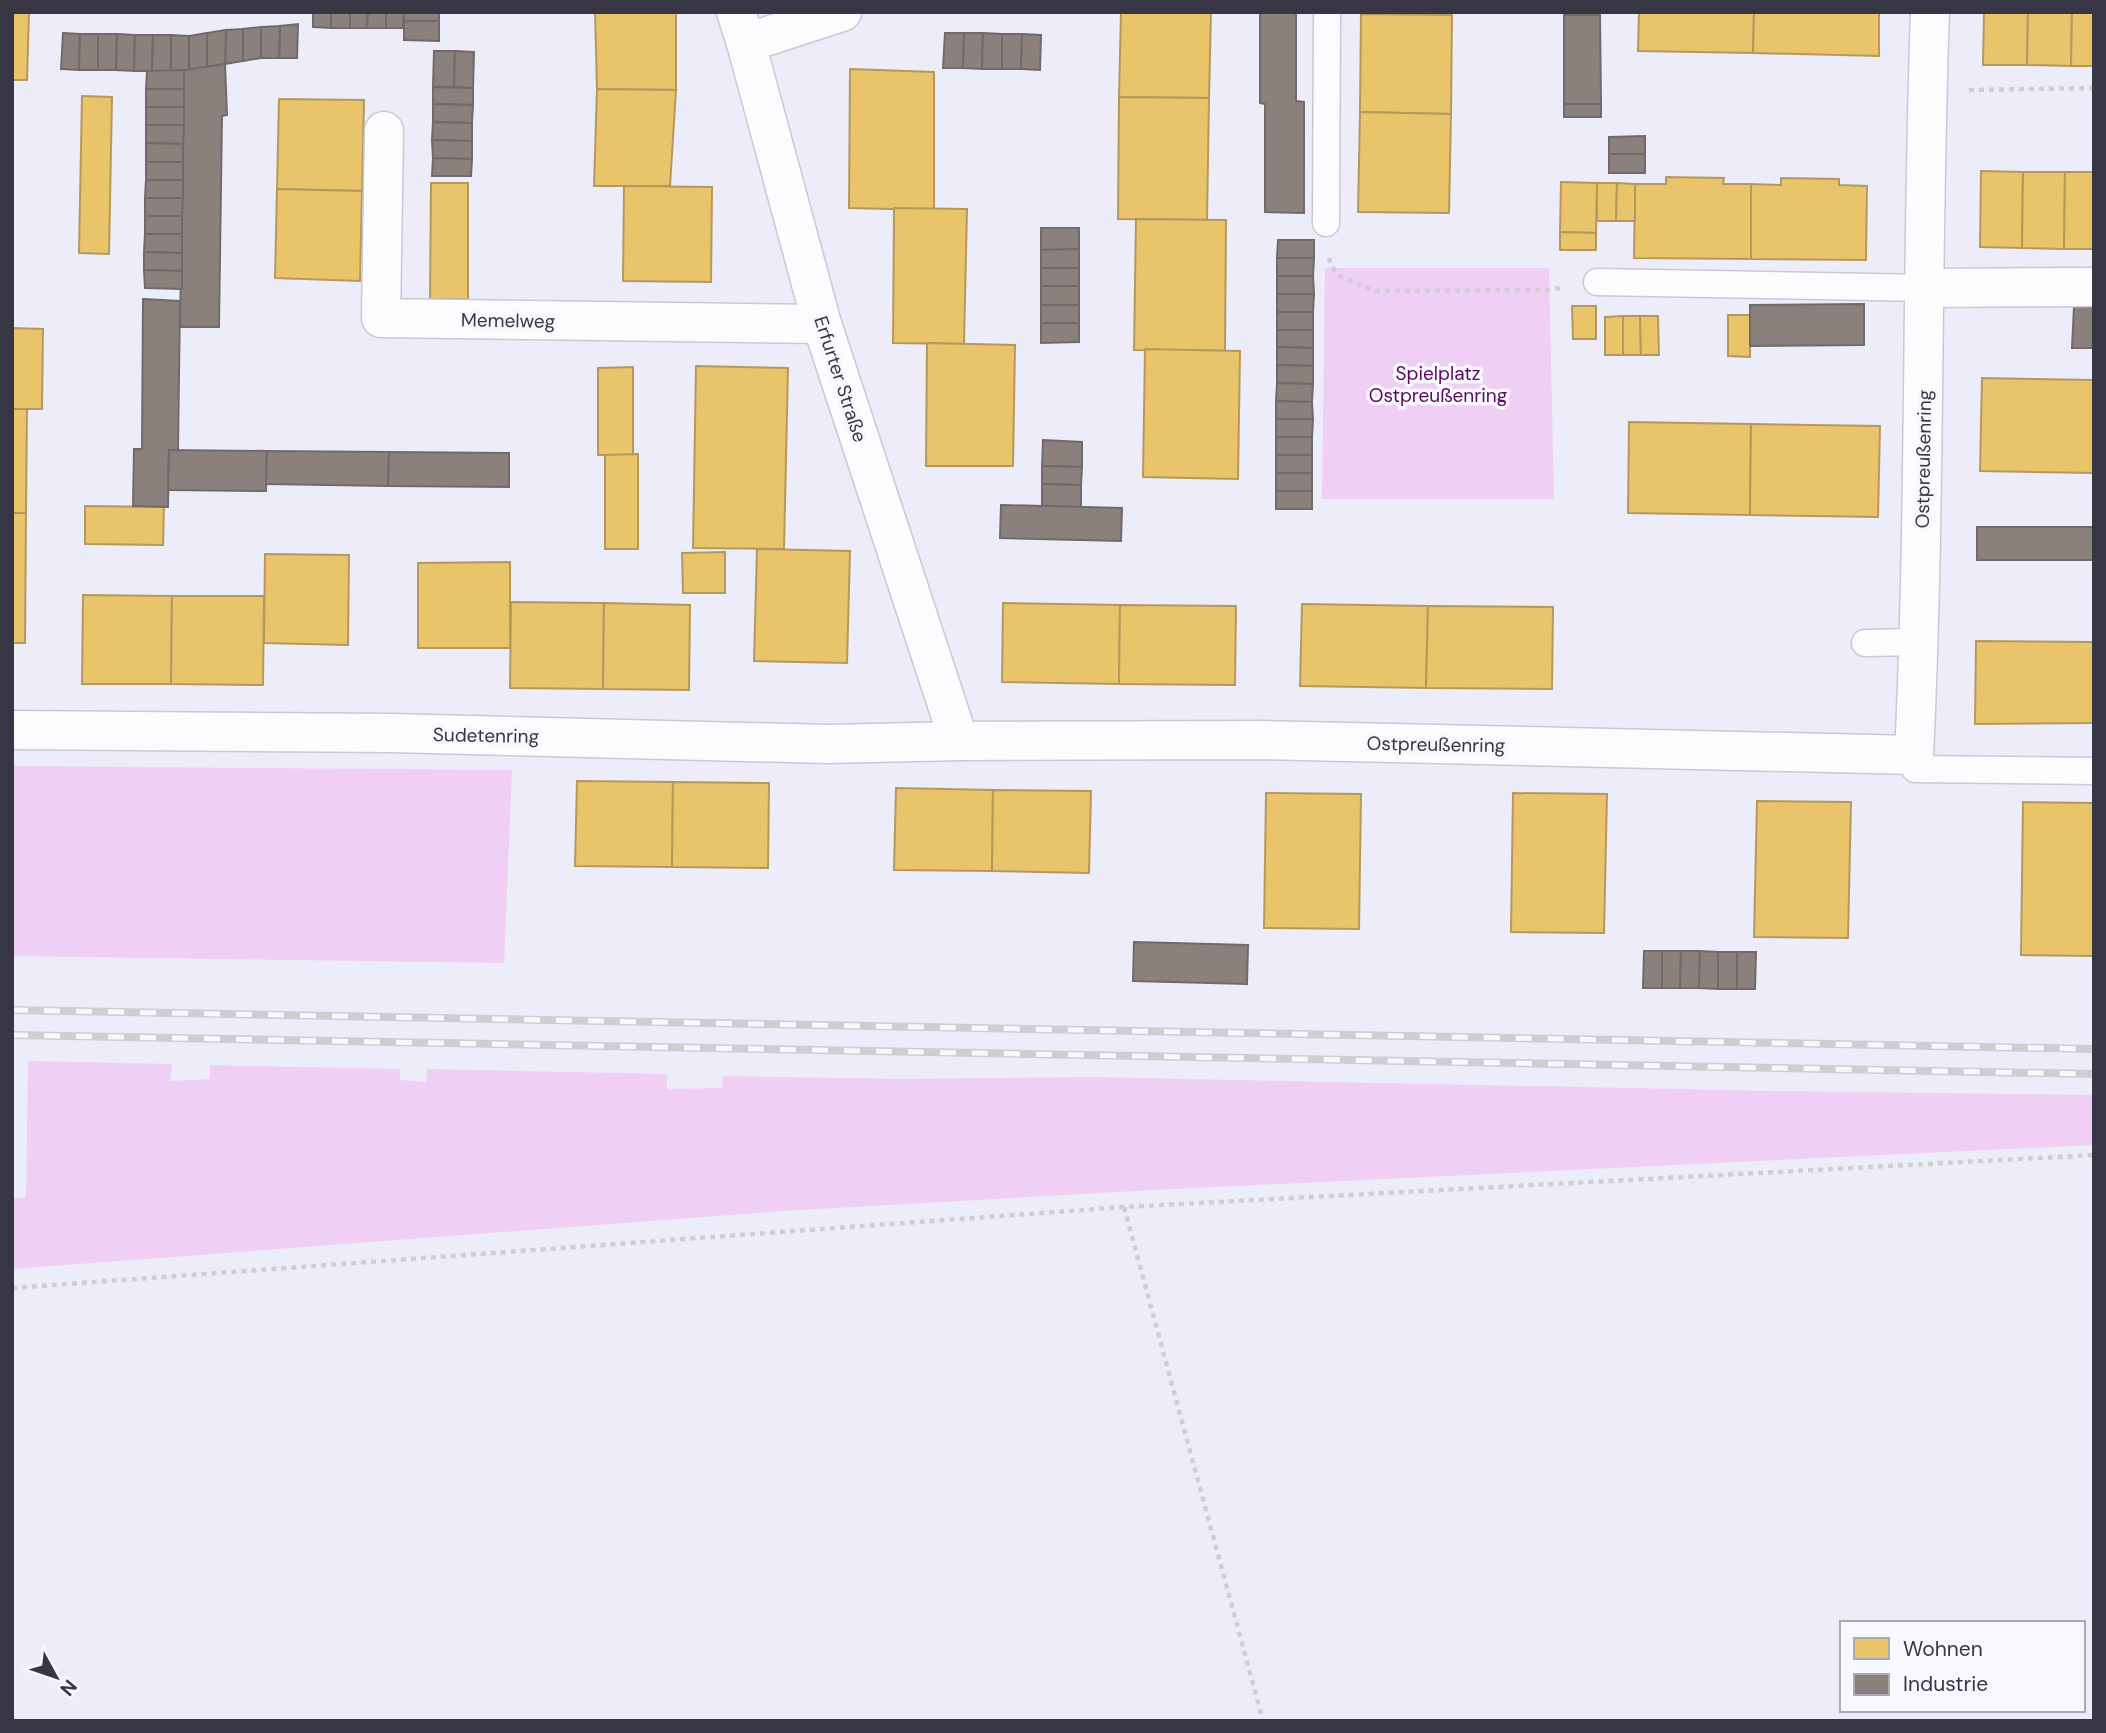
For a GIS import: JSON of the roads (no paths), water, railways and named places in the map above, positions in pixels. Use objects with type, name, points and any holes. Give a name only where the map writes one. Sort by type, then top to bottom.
[{"type":"street","points":[[741,28],[842,12]]},
{"type":"street","name":"Ostpreußenring","points":[[959,741],[1264,740],[1914,755],[1919,642],[1930,12]]},
{"type":"street","name":"Erfurter Straße","points":[[741,28],[822,324],[959,741]]},
{"type":"street","name":"Memelweg","points":[[384,131],[381,318],[822,324]]},
{"type":"street","points":[[1924,288],[2094,287]]},
{"type":"street","name":"Sudetenring","points":[[12,730],[391,733],[828,744],[959,741]]},
{"type":"lane","points":[[1326,223],[1327,12]]},
{"type":"lane","points":[[1597,282],[1924,288]]},
{"type":"lane","points":[[1865,643],[1919,642]]},
{"type":"lane","points":[[1914,755],[1915,769],[2094,771]]},
{"type":"railway","points":[[12,1010],[2094,1049]]},
{"type":"railway","points":[[12,1035],[2094,1074]]},
{"type":"park label","name":"Spielplatz Ostpreußenring","points":[[1438,384]]}]
